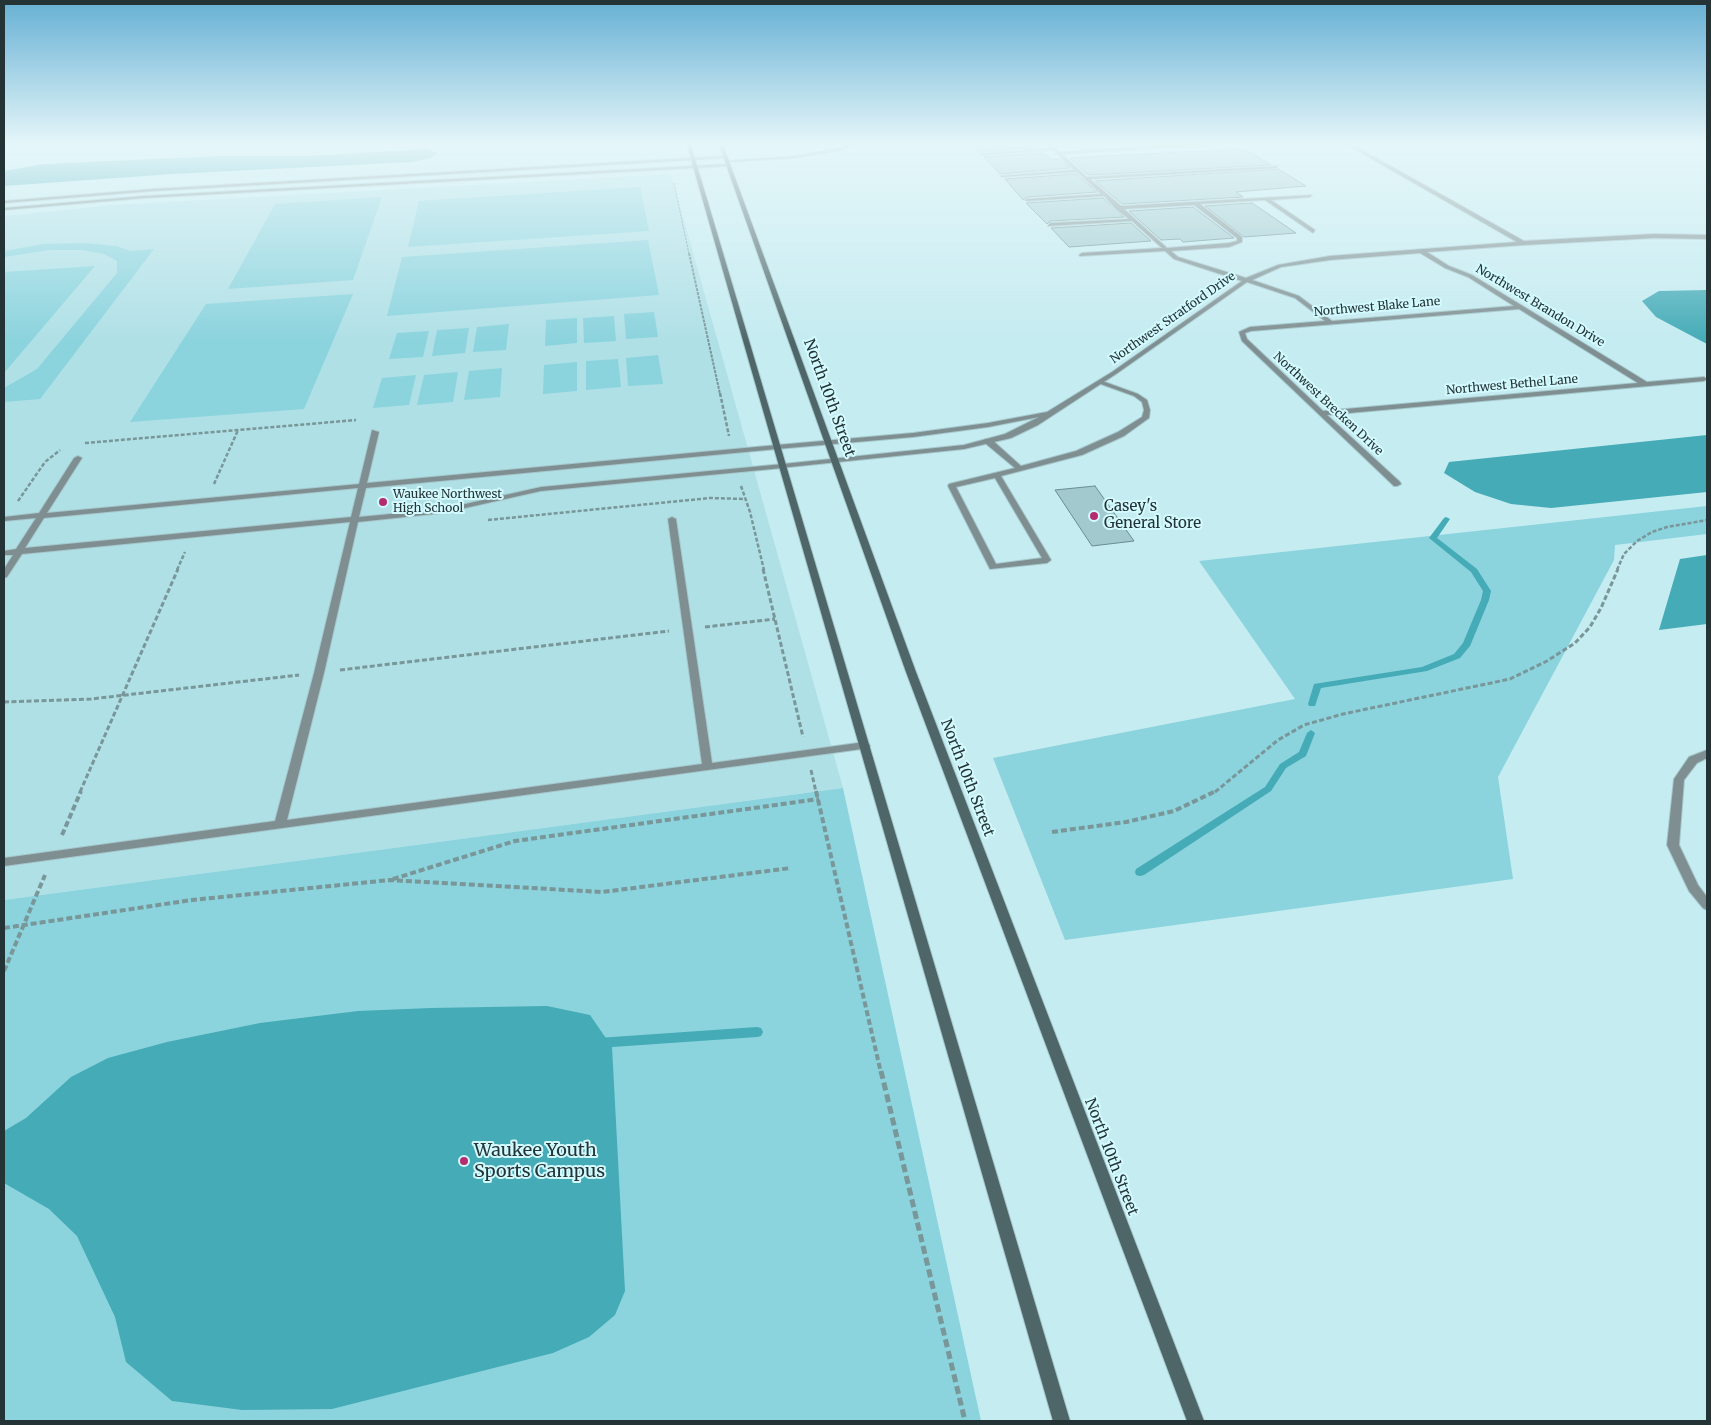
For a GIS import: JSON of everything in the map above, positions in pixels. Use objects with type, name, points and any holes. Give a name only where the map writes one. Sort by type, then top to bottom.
[{"type":"main road","points":[[707,208],[1062,1421]]},
{"type":"main road","name":"North 10th Street","points":[[743,208],[911,672],[1196,1421]]},
{"type":"street","points":[[1119,208],[1176,258],[1297,297],[1330,322]]},
{"type":"street","points":[[1082,256],[1229,245],[1239,242],[1240,238],[1202,208]]},
{"type":"street","points":[[1281,208],[1313,231]]},
{"type":"street","points":[[1463,208],[1524,243]]},
{"type":"street","points":[[1050,225],[1131,220]]},
{"type":"street","name":"Northwest Stratford Drive","points":[[4,553],[443,511],[541,490],[964,448],[1008,436],[1035,423],[1100,382],[1247,280],[1280,266],[1330,258],[1524,243],[1645,236],[1707,237]]},
{"type":"street","name":"Northwest Brandon Drive","points":[[1421,251],[1446,267],[1470,276],[1645,384]]},
{"type":"street","name":"Northwest Blake Lane","points":[[1244,340],[1242,332],[1250,329],[1521,307]]},
{"type":"street","name":"Northwest Brecken Drive","points":[[1244,340],[1397,484]]},
{"type":"street","name":"Northwest Bethel Lane","points":[[1322,413],[1704,379]]},
{"type":"street","points":[[998,475],[1047,560],[993,567],[952,486],[1079,453],[1121,434],[1145,418],[1148,410],[1145,401],[1136,395],[1100,382]]},
{"type":"street","name":"Northwest Stratford Drive","points":[[4,519],[970,428],[1050,414]]},
{"type":"street","points":[[280,824],[319,673],[375,432]]},
{"type":"street","points":[[988,441],[1020,469]]},
{"type":"street","points":[[4,576],[78,458]]},
{"type":"street","points":[[672,519],[707,766]]},
{"type":"street","points":[[4,862],[865,746]]},
{"type":"street","points":[[1707,754],[1693,760],[1679,779],[1673,845],[1693,888],[1707,904]]},
{"type":"path","points":[[680,208],[729,437]]},
{"type":"path","points":[[81,443],[356,420]]},
{"type":"path","points":[[208,499],[238,430]]},
{"type":"path","points":[[16,503],[45,462],[66,448]]},
{"type":"path","points":[[741,486],[750,512],[819,799],[846,926],[965,1421]]},
{"type":"path","points":[[1052,832],[1126,822],[1174,810],[1213,794],[1278,740],[1304,725],[1343,714],[1510,679],[1547,661],[1575,643],[1590,627],[1602,608],[1624,554],[1637,541],[1652,532],[1667,527],[1707,520]]},
{"type":"path","points":[[4,971],[192,535]]},
{"type":"path","points":[[4,702],[123,696],[775,619]]},
{"type":"path","points":[[390,880],[515,841],[819,799]]},
{"type":"path","points":[[4,928],[192,900],[390,880],[602,892],[791,868]]},
{"type":"shaded area","name":"Waukee Northwest High School","points":[[78,208],[681,208],[843,788],[4,900],[4,216]]},
{"type":"shaded area","points":[[273,208],[378,208],[353,280],[228,289]]},
{"type":"shaded area","points":[[417,208],[644,208],[649,231],[408,247]]},
{"type":"shaded area","points":[[648,240],[659,295],[387,316],[402,257]]},
{"type":"shaded area","points":[[85,243],[116,246],[131,251],[154,249],[40,399],[4,402],[4,388],[37,369],[117,273],[117,261],[104,254],[82,250],[50,250],[4,257],[4,251],[43,244]]},
{"type":"shaded area","points":[[95,266],[4,373],[4,272]]},
{"type":"shaded area","points":[[1707,290],[1707,344],[1656,317],[1642,301],[1659,291]]},
{"type":"shaded area","points":[[353,294],[304,409],[130,422],[206,304]]},
{"type":"shaded area","points":[[654,312],[658,337],[626,339],[624,314]]},
{"type":"shaded area","points":[[614,316],[616,341],[584,343],[583,318]]},
{"type":"shaded area","points":[[577,318],[577,343],[545,346],[546,320]]},
{"type":"shaded area","points":[[509,324],[506,350],[473,352],[477,327]]},
{"type":"shaded area","points":[[469,328],[465,353],[432,356],[437,330]]},
{"type":"shaded area","points":[[429,331],[423,357],[389,359],[397,333]]},
{"type":"shaded area","points":[[658,355],[663,384],[628,386],[626,358]]},
{"type":"shaded area","points":[[618,359],[621,387],[586,390],[586,361]]},
{"type":"shaded area","points":[[577,362],[577,391],[543,394],[544,365]]},
{"type":"shaded area","points":[[502,368],[500,397],[464,400],[469,371]]},
{"type":"shaded area","points":[[458,372],[453,402],[417,405],[424,375]]},
{"type":"shaded area","points":[[416,375],[409,405],[373,408],[382,378]]},
{"type":"shaded area","points":[[1707,435],[1707,492],[1551,508],[1511,504],[1475,492],[1444,473],[1449,462]]},
{"type":"shaded area","points":[[1707,506],[1707,534],[1615,545],[1614,560],[1498,777],[1513,879],[1065,940],[993,758],[1295,699],[1199,561]]},
{"type":"shaded area","points":[[1707,555],[1707,624],[1659,630],[1680,559]]},
{"type":"shaded area","name":"Waukee Youth Sports Campus","points":[[843,788],[981,1421],[4,1421],[4,900]]},
{"type":"shaded area","points":[[547,1006],[590,1015],[612,1047],[625,1291],[615,1315],[589,1337],[553,1353],[332,1409],[242,1410],[172,1401],[126,1362],[115,1317],[77,1236],[49,1209],[4,1183],[4,1131],[26,1118],[71,1077],[108,1058],[167,1042],[260,1023],[358,1011]]},
{"type":"building","points":[[1032,208],[1115,208],[1124,217],[1050,221],[1047,224]]},
{"type":"building","points":[[1195,208],[1234,238],[1183,242],[1180,239],[1161,240],[1129,211]]},
{"type":"building","points":[[1208,208],[1260,208],[1296,233],[1244,237]]},
{"type":"building","points":[[1131,223],[1151,241],[1069,247],[1051,228]]},
{"type":"building","name":"Casey's General Store","points":[[1095,486],[1134,541],[1092,546],[1055,490]]},
{"type":"waterway","points":[[1312,704],[1317,686],[1424,669],[1457,656],[1467,644],[1487,591],[1474,571],[1433,538],[1446,519]]},
{"type":"waterway","points":[[1140,872],[1268,789],[1283,766],[1303,754],[1311,733]]},
{"type":"waterway","points":[[598,1043],[757,1032]]},
{"type":"place","name":"Waukee Northwest High School","points":[[383,502]]},
{"type":"place","name":"Casey's General Store","points":[[1094,516]]},
{"type":"place","name":"Waukee Youth Sports Campus","points":[[464,1161]]}]
